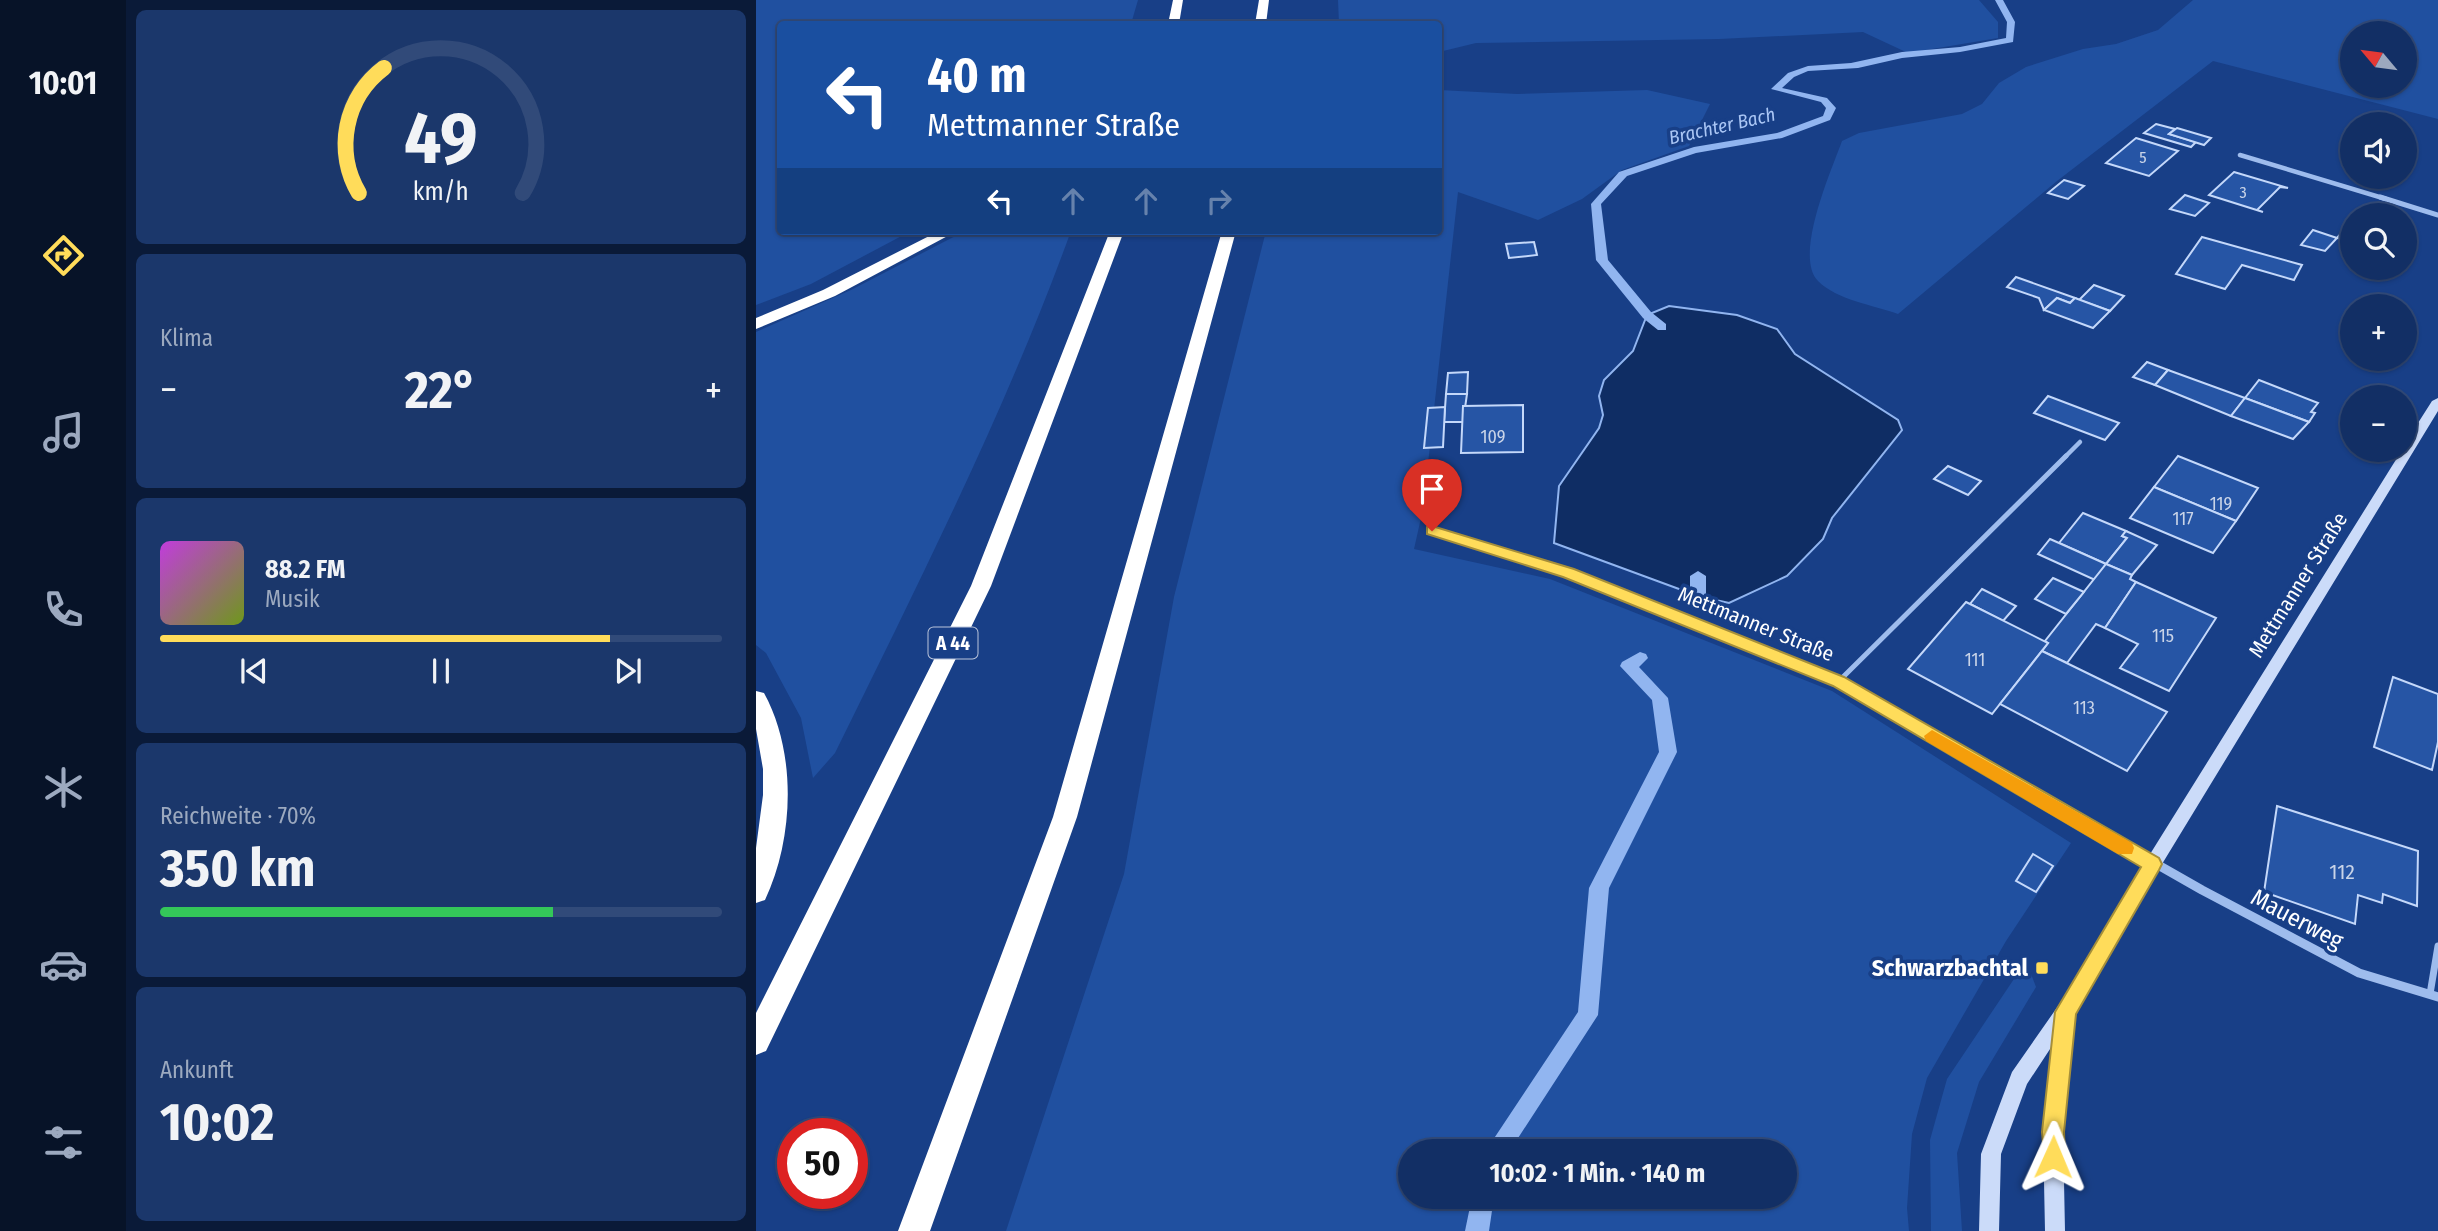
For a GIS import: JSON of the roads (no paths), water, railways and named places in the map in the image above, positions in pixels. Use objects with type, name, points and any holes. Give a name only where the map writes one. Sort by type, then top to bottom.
[{"type":"highway","points":[[1173,21],[1178,0]]},
{"type":"highway","points":[[1262,21],[1265,0]]},
{"type":"highway","points":[[756,324],[829,293],[942,235]]},
{"type":"highway","name":"A 44","points":[[756,1042],[981,586],[1115,235]]},
{"type":"highway","points":[[914,1231],[1065,817],[1228,235]]},
{"type":"highway","points":[[756,699],[765,716],[776,776],[772,821],[756,892]]},
{"type":"main road","name":"Mettmanner Straße","points":[[1989,1231],[1991,1154],[2019,1079],[2065,1012],[2438,401]]},
{"type":"main road","name":"Mettmanner Straße","points":[[2055,1231],[2053,1132],[2065,1012]]},
{"type":"street","points":[[2240,155],[2438,215]]},
{"type":"street","name":"Mettmanner Straße","points":[[1432,531],[1568,573],[1839,682],[2153,864]]},
{"type":"street","name":"Mauerweg","points":[[2153,864],[2359,973],[2434,996]]},
{"type":"lane","points":[[1839,682],[2080,442]]},
{"type":"lane","name":"Mauerweg","points":[[2434,996],[2438,946]]},
{"type":"waterway","name":"Brachter Bach","points":[[1662,327],[1647,315],[1602,260],[1596,204],[1623,174],[1694,150],[1779,136],[1827,118],[1831,108],[1824,100],[1776,89],[1802,70],[1845,67],[1902,55],[2010,40],[2011,22],[1999,0]]},
{"type":"waterway","name":"Brachter Bach","points":[[1694,605],[1698,596],[1698,576]]},
{"type":"waterway","name":"Brachter Bach","points":[[1505,1139],[1588,1015],[1599,888],[1668,752],[1660,698],[1628,666],[1640,658]]},
{"type":"waterway","name":"Brachter Bach","points":[[1477,1231],[1481,1209]]},
{"type":"place","name":"Schwarzbachtal","points":[[2042,968]]}]
